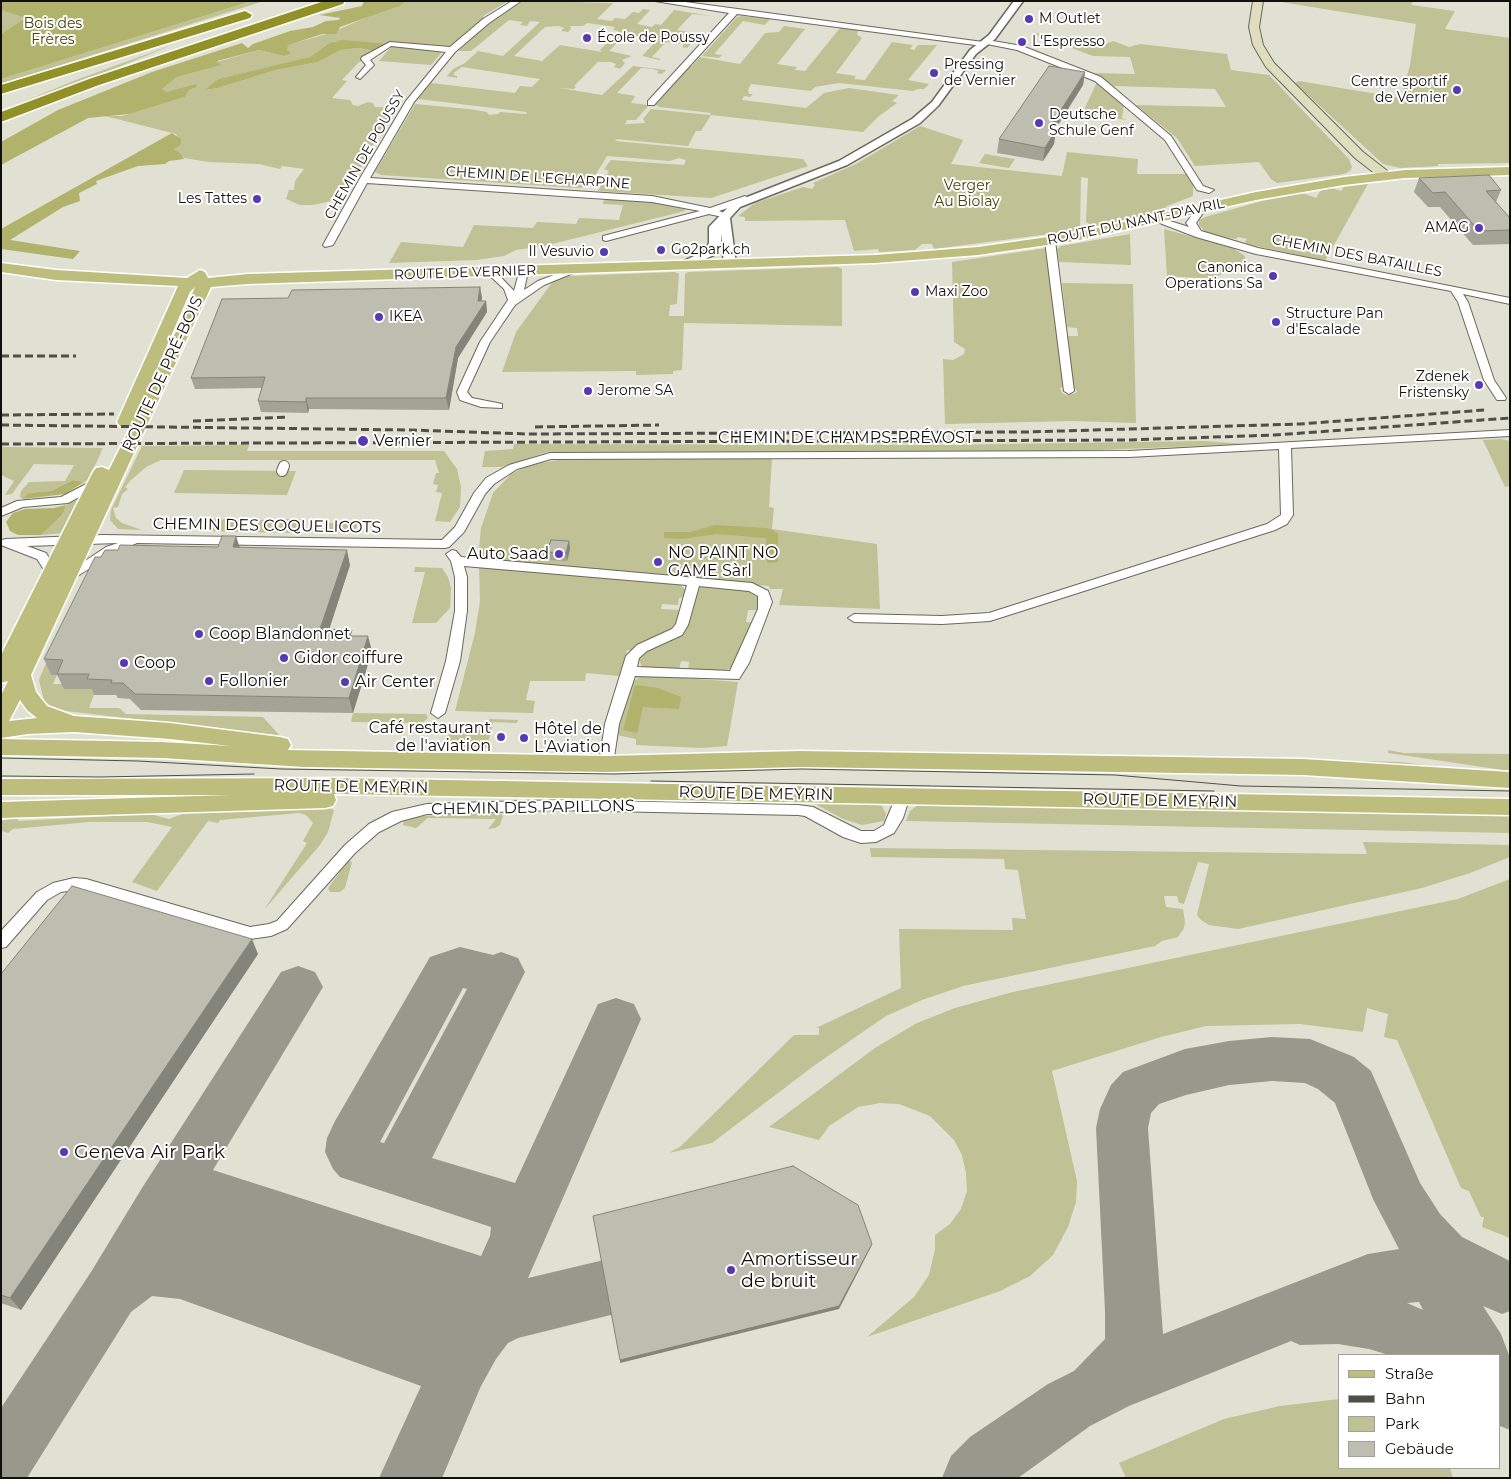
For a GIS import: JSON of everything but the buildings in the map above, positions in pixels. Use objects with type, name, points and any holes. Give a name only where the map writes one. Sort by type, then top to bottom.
[{"type":"highway","points":[[1,107],[138,54],[292,1]]},
{"type":"highway","points":[[1,117],[148,64],[338,1]]},
{"type":"highway","points":[[1,90],[261,10]]},
{"type":"highway","points":[[1,97],[98,59]]},
{"type":"highway","points":[[9,131],[72,97],[148,64]]},
{"type":"main road","points":[[1258,1],[1254,25],[1256,38],[1270,65],[1359,155],[1386,176]]},
{"type":"main road","points":[[1348,180],[1363,169],[1359,155]]},
{"type":"main road","name":"ROUTE DU NANT-D'AVRIL","points":[[730,264],[921,256],[1050,241],[1157,220],[1278,191],[1348,180],[1386,176],[1510,171]]},
{"type":"main road","name":"ROUTE DE VERNIER","points":[[1,255],[198,280]]},
{"type":"main road","name":"ROUTE DE VERNIER","points":[[1,267],[56,275],[135,280],[198,280],[730,264]]},
{"type":"main road","points":[[187,324],[202,304],[212,297],[270,279]]},
{"type":"main road","points":[[135,280],[165,291],[176,306],[187,314],[187,324]]},
{"type":"main road","name":"ROUTE DE PRÉ-BOIS","points":[[77,541],[96,483],[130,412],[183,290],[198,280]]},
{"type":"main road","name":"ROUTE DE PRÉ-BOIS","points":[[1,717],[8,670],[60,576],[187,324],[198,280]]},
{"type":"main road","points":[[8,670],[40,711],[74,724]]},
{"type":"main road","points":[[1,730],[22,726],[74,724],[179,732],[392,760]]},
{"type":"main road","name":"ROUTE DE MEYRIN","points":[[1,747],[85,748],[304,759],[606,764],[757,758],[1303,768],[1510,780]]},
{"type":"main road","name":"ROUTE DE MEYRIN","points":[[1,788],[220,786],[422,788],[1510,807]]},
{"type":"main road","points":[[6,811],[329,800],[422,788]]},
{"type":"street","name":"CHEMIN DE POUSSY","points":[[328,245],[363,180],[410,101],[452,50],[486,21],[517,1]]},
{"type":"street","points":[[659,1],[1019,48],[1087,73],[1098,79],[1168,138],[1200,188],[1209,190]]},
{"type":"street","name":"ROUTE DE VERNIER","points":[[681,266],[710,253],[715,243],[715,226],[724,216],[746,199],[830,168],[898,133],[930,108],[973,52],[985,43],[1020,1]]},
{"type":"street","points":[[651,103],[734,12]]},
{"type":"street","points":[[360,77],[370,65],[364,59],[390,44],[452,50]]},
{"type":"street","name":"CHEMIN DE L'ECHARPINE","points":[[363,180],[652,199],[710,211],[724,216]]},
{"type":"street","points":[[606,238],[710,211],[746,199]]},
{"type":"street","points":[[1199,234],[1191,223],[1200,210]]},
{"type":"street","points":[[724,216],[730,264]]},
{"type":"street","name":"CHEMIN DES BATAILLES","points":[[1157,220],[1256,251],[1455,289],[1463,302],[1489,380],[1500,398]]},
{"type":"street","points":[[1050,241],[1069,391]]},
{"type":"street","points":[[514,302],[541,283],[578,269]]},
{"type":"street","points":[[498,406],[468,400],[464,398],[462,392],[484,342],[514,302],[519,292],[523,271]]},
{"type":"street","points":[[491,272],[508,288],[514,302]]},
{"type":"street","points":[[1455,289],[1510,301]]},
{"type":"street","name":"CHEMIN DE CHAMPS-PRÉVOST","points":[[445,544],[460,529],[480,493],[490,481],[513,467],[550,456],[1128,454],[1510,434]]},
{"type":"street","points":[[854,618],[942,620],[990,617],[1271,527],[1283,521],[1288,515],[1285,446]]},
{"type":"street","points":[[3,511],[27,503],[64,500],[96,483]]},
{"type":"street","points":[[4,543],[42,556],[60,576],[110,550],[142,540]]},
{"type":"street","name":"CHEMIN DES COQUELICOTS","points":[[4,543],[142,540],[445,544]]},
{"type":"street","points":[[438,714],[453,662],[461,611],[461,577],[457,561],[445,544]]},
{"type":"street","points":[[457,561],[752,587],[766,597],[766,602],[742,664],[734,676],[630,671]]},
{"type":"street","points":[[606,764],[612,724],[630,671],[633,656],[642,648],[677,632],[682,625],[694,582]]},
{"type":"street","name":"CHEMIN DES PAPILLONS","points":[[1,942],[42,896],[58,887],[74,884],[86,885],[250,933],[271,930],[282,925],[350,849],[374,828],[397,816],[427,809],[558,805],[798,810],[817,815],[848,833],[866,837],[880,834],[889,829],[896,818],[903,796]]},
{"type":"green space","name":"Bois des Frères","points":[[1,1],[252,1],[1,79],[1,34],[25,18],[1,10]]},
{"type":"green space","points":[[252,1],[264,1],[1,84],[1,79]]},
{"type":"green space","points":[[364,1],[406,1],[399,6],[340,27],[336,34],[322,34],[288,45],[287,50],[291,53],[284,56],[259,50],[217,61],[221,65],[177,77],[162,89],[167,92],[196,84],[197,87],[189,90],[185,97],[129,114],[88,118],[1,165],[1,142],[58,110],[152,72],[242,43],[248,48],[253,44],[290,31],[313,27],[326,21],[338,20],[341,18],[319,15],[362,6]]},
{"type":"green space","points":[[406,1],[508,1],[483,16],[484,18],[450,47],[336,41],[308,58],[218,79],[206,90],[276,70],[318,62],[341,50],[358,48],[376,51],[358,63],[342,80],[347,81],[332,98],[350,100],[353,105],[358,106],[368,102],[373,103],[375,107],[396,108],[387,120],[354,180],[350,180],[341,196],[336,200],[313,205],[300,205],[286,199],[289,190],[294,190],[295,181],[304,169],[282,166],[280,169],[259,164],[209,162],[184,158],[174,150],[181,144],[176,134],[105,116],[122,116],[185,97],[189,90],[197,87],[167,92],[162,89],[177,77],[220,65],[217,62],[259,50],[284,56],[287,45],[330,33]]},
{"type":"green space","points":[[523,1],[613,3],[597,19],[612,21],[615,18],[625,19],[633,12],[639,13],[643,9],[650,10],[637,24],[652,27],[655,24],[661,25],[674,10],[712,16],[692,14],[677,30],[693,33],[689,38],[695,39],[687,48],[682,47],[684,44],[666,42],[652,57],[661,59],[659,60],[642,56],[659,38],[651,37],[646,42],[639,41],[642,38],[637,36],[623,37],[609,51],[632,56],[622,60],[625,63],[620,69],[614,67],[616,64],[611,62],[598,62],[574,86],[576,87],[574,89],[560,88],[602,95],[633,66],[666,70],[662,74],[657,73],[659,71],[653,69],[641,68],[617,93],[635,96],[631,103],[649,105],[636,120],[627,120],[625,124],[645,123],[643,119],[651,109],[710,115],[711,113],[655,105],[689,66],[692,66],[700,57],[740,64],[765,33],[779,32],[784,26],[805,29],[777,64],[797,67],[795,70],[805,71],[840,28],[858,30],[857,35],[862,38],[836,73],[856,76],[854,79],[865,80],[892,42],[913,45],[910,49],[914,50],[918,45],[937,45],[908,80],[929,84],[924,89],[913,91],[839,83],[815,87],[811,91],[751,84],[748,90],[749,94],[753,94],[750,97],[744,96],[742,100],[806,108],[824,93],[849,88],[899,95],[892,101],[897,103],[879,116],[863,132],[711,115],[701,131],[696,131],[688,146],[617,139],[615,141],[803,159],[808,166],[711,198],[598,191],[609,171],[604,169],[611,160],[684,165],[686,160],[679,158],[670,161],[607,156],[588,187],[578,188],[381,175],[375,172],[415,104],[469,109],[487,112],[489,115],[500,112],[526,114],[527,112],[418,99],[431,83],[515,93],[520,86],[532,87],[540,79],[462,67],[453,75],[457,76],[457,78],[447,76],[453,69],[465,63],[478,51],[503,56],[540,22],[530,21],[527,26],[520,25],[523,22],[509,20],[471,51],[458,51],[484,26]],"holes":[[[587,23],[615,27],[613,30],[619,31],[600,50],[602,52],[560,45],[542,61],[514,56],[545,27],[559,26],[564,28],[561,31],[568,32],[571,29],[570,26],[583,26]]]},
{"type":"green space","name":"Centre sportif de Vernier","points":[[1275,1],[1413,1],[1411,5],[1455,11],[1445,29],[1510,38],[1510,163],[1438,164],[1438,166],[1400,168],[1383,164],[1295,83],[1299,81],[1401,98],[1410,65],[1416,24]]},
{"type":"green space","points":[[1,10],[25,18],[1,34]]},
{"type":"green space","points":[[737,17],[770,19],[765,25],[743,21],[714,54],[722,55],[719,58],[702,56]]},
{"type":"green space","points":[[1035,33],[1052,36],[1073,36],[1097,47],[1113,41],[1129,47],[1140,44],[1227,54],[1231,70],[1269,75],[1349,159],[1352,167],[1350,171],[1344,174],[1277,183],[1271,179],[1259,162],[1195,166],[1177,138],[1136,105],[1226,107],[1215,89],[1114,86],[1095,73],[1135,74],[1130,57],[1093,56]]},
{"type":"green space","points":[[342,40],[390,44],[376,51],[358,48],[341,50],[318,62],[276,70],[218,88],[205,90],[218,79],[310,57],[330,43]]},
{"type":"green space","points":[[172,45],[1,113],[1,111],[76,80]]},
{"type":"green space","points":[[392,46],[439,50],[442,52],[431,65],[379,61]]},
{"type":"green space","points":[[1097,82],[1124,106],[1122,118],[1127,120],[1082,114]]},
{"type":"green space","name":"Verger Au Biolay","points":[[920,126],[963,140],[951,164],[1062,176],[1067,152],[1138,159],[1137,174],[1186,174],[1193,184],[1193,196],[1167,206],[1161,212],[1094,227],[1086,222],[1088,178],[1081,177],[1080,230],[934,249],[932,244],[922,244],[915,250],[879,252],[878,249],[854,251],[845,220],[745,221],[745,217],[738,216],[755,203],[803,187],[812,189],[815,185],[813,183],[856,164]]},
{"type":"green space","points":[[172,133],[181,139],[181,144],[174,150],[180,153],[184,159],[169,161],[165,164],[138,166],[96,181],[97,184],[79,193],[80,201],[63,207],[10,240],[80,251],[73,259],[1,249],[1,229]]},
{"type":"green space","points":[[985,154],[1015,159],[1009,168],[979,163]]},
{"type":"green space","points":[[1368,184],[1325,261],[1247,244],[1245,242],[1247,239],[1221,237],[1206,233],[1199,225],[1199,220],[1205,217],[1262,201],[1303,193],[1316,198],[1321,190],[1332,188],[1341,191],[1344,187]]},
{"type":"green space","points":[[604,199],[655,203],[685,209],[685,211],[544,246],[516,250],[504,256],[476,260],[389,263],[401,242],[463,247],[474,225],[533,228],[537,222],[576,224],[579,218],[619,220],[623,205],[603,204]]},
{"type":"green space","points":[[1164,229],[1233,248],[1245,256],[1245,262],[1240,267],[1210,279],[1167,276]]},
{"type":"green space","points":[[1130,234],[1131,265],[1059,262],[1057,249],[1061,246]]},
{"type":"green space","points":[[1047,248],[1065,386],[1060,388],[1062,393],[1066,395],[1076,393],[1077,391],[1073,387],[1068,336],[1078,336],[1077,328],[1067,327],[1062,283],[1133,284],[1136,423],[1073,421],[945,424],[943,359],[953,360],[964,354],[965,349],[954,342],[952,262]]},
{"type":"green space","points":[[838,267],[842,269],[842,326],[684,323],[682,370],[673,371],[673,374],[636,375],[636,371],[502,372],[516,332],[551,284],[559,279],[569,276],[675,272],[679,274],[677,304],[670,305],[669,316],[684,316],[685,274],[688,272]]},
{"type":"green space","points":[[1501,439],[1510,441],[1510,486],[1505,487],[1483,440]]},
{"type":"green space","points":[[1205,441],[1245,444],[1077,451],[547,452],[502,467],[482,467],[485,451],[513,449],[514,444],[936,445]]},
{"type":"green space","points":[[249,445],[247,451],[444,451],[457,469],[461,487],[460,507],[450,522],[435,521],[442,493],[436,492],[438,485],[433,484],[436,473],[439,473],[435,460],[161,460],[146,467],[130,481],[125,487],[128,489],[122,494],[118,507],[113,508],[116,518],[122,523],[142,530],[118,529],[110,520],[111,510],[142,446]]},
{"type":"green space","points":[[1,447],[103,448],[88,480],[84,482],[73,480],[51,491],[28,493],[23,499],[20,497],[21,491],[29,482],[65,481],[74,465],[34,464],[12,494],[5,495],[14,481],[1,475]]},
{"type":"green space","points":[[772,458],[769,507],[774,508],[772,529],[877,544],[880,609],[779,605],[783,589],[770,589],[769,586],[640,575],[627,571],[622,573],[478,559],[481,528],[493,493],[511,474],[530,465],[558,460]]},
{"type":"green space","points":[[184,470],[296,471],[287,495],[174,493]]},
{"type":"green space","points":[[73,480],[84,482],[65,494],[23,499],[28,493],[51,491]]},
{"type":"green space","points":[[81,498],[64,533],[41,535],[63,514],[66,505]]},
{"type":"green space","points":[[66,505],[63,514],[41,535],[18,535],[10,531],[6,522],[13,513],[25,509],[54,508]]},
{"type":"green space","points":[[204,519],[243,520],[238,532],[211,531],[203,528],[200,522]]},
{"type":"green space","points":[[283,519],[301,519],[296,533],[249,532],[254,520],[273,520],[271,527],[278,527]]},
{"type":"green space","points":[[337,521],[356,521],[358,523],[355,533],[314,533],[315,529],[309,529],[311,522],[333,523]]},
{"type":"green space","points":[[715,525],[767,528],[778,533],[778,562],[767,563],[766,538],[717,534],[682,539],[664,538],[664,532],[690,532]]},
{"type":"green space","points":[[479,566],[680,585],[688,592],[687,596],[679,598],[678,605],[662,604],[661,609],[681,610],[675,630],[636,650],[627,650],[620,676],[586,673],[585,681],[530,681],[526,700],[535,701],[533,713],[455,711],[475,633],[480,601]]},
{"type":"green space","points":[[415,567],[442,568],[448,577],[451,588],[450,608],[436,623],[412,623],[425,572],[414,572]]},
{"type":"green space","points":[[707,586],[750,590],[761,599],[759,610],[748,610],[746,622],[754,623],[733,667],[724,671],[688,671],[689,662],[681,661],[679,670],[642,667],[638,657],[642,652],[672,639],[698,588]]},
{"type":"green space","points":[[46,663],[52,675],[57,675],[53,684],[66,684],[65,689],[96,689],[89,708],[119,708],[126,714],[263,717],[280,736],[66,711],[51,706],[44,701],[39,680]]},
{"type":"green space","points":[[644,675],[738,682],[727,746],[701,748],[636,745],[636,739],[617,735],[630,683]]},
{"type":"green space","points":[[635,685],[658,688],[681,697],[679,709],[643,707],[637,733],[623,730]]},
{"type":"green space","points":[[353,713],[426,714],[428,718],[422,723],[351,722]]},
{"type":"green space","points":[[489,719],[518,720],[517,723],[493,722],[487,748],[446,746],[450,729],[486,730]]},
{"type":"green space","points":[[1388,750],[1404,753],[1510,754],[1510,771],[1388,753]]},
{"type":"green space","points":[[1314,760],[1400,762],[1471,771],[1315,762]]},
{"type":"green space","points":[[816,801],[878,804],[882,806],[886,814],[884,821],[862,825],[843,819],[817,805]]},
{"type":"green space","points":[[919,804],[1510,813],[1510,833],[906,821],[910,811]]},
{"type":"green space","points":[[328,808],[334,810],[328,832],[320,845],[264,910],[307,843],[303,841],[313,823],[306,815],[299,813],[220,820],[218,823],[208,821],[157,891],[132,882],[172,827],[147,822],[89,822],[13,829],[8,833],[2,831],[1,821],[19,817],[18,821],[150,814],[169,819],[191,811]]},
{"type":"green space","points":[[500,813],[503,816],[500,825],[495,828],[488,829],[496,819],[428,818],[416,828],[403,825],[404,821],[423,816]]},
{"type":"green space","points":[[1363,842],[1510,845],[1510,857],[1470,873],[1422,888],[1238,929],[1209,925],[1197,915],[1209,864],[1198,862],[1184,904],[1179,903],[1177,896],[1164,896],[1166,907],[1183,909],[1184,928],[1178,937],[1162,941],[1155,946],[963,986],[922,1000],[886,1016],[815,1065],[712,1143],[669,1153],[681,1146],[794,1035],[819,1035],[819,1028],[816,1028],[901,988],[899,929],[1013,930],[1012,918],[1026,919],[1018,870],[1005,869],[1004,859],[871,857],[870,848],[1367,854]]},
{"type":"green space","points":[[348,861],[352,862],[345,888],[340,892],[330,892],[328,888]]},
{"type":"green space","points":[[1510,879],[1510,1238],[1482,1227],[1484,1217],[1481,1217],[1469,1191],[1461,1188],[1397,1040],[1384,1037],[1388,1014],[1367,1008],[1363,1032],[1300,1024],[1206,1026],[1161,1037],[1052,1071],[1077,1181],[1076,1202],[1068,1227],[1053,1255],[1030,1276],[1000,1291],[867,1337],[914,1297],[929,1275],[935,1249],[935,1235],[950,1224],[961,1209],[967,1191],[962,1155],[954,1140],[930,1116],[899,1104],[880,1103],[858,1107],[829,1126],[819,1140],[769,1127],[875,1048],[917,1023],[955,1008],[1013,992],[1458,899]]},
{"type":"green space","points":[[1338,1399],[1338,1469],[1450,1469],[1453,1478],[1126,1478],[1119,1463],[1224,1419],[1280,1406]]},
{"type":"taxiway","points":[[415,1178],[359,1160],[352,1152],[354,1138],[447,971],[460,967],[487,973],[493,979],[493,987]]},
{"type":"taxiway","points":[[493,987],[501,972]]},
{"type":"taxiway","points":[[161,1206],[298,987]]},
{"type":"taxiway","points":[[415,1178],[407,1172],[404,1163],[407,1150],[493,987]]},
{"type":"taxiway","points":[[518,1237],[616,1019]]},
{"type":"taxiway","points":[[1095,1391],[1121,1367],[1127,1358],[1134,1339],[1134,1311],[1122,1128],[1126,1109],[1129,1101],[1141,1088],[1185,1072],[1229,1063],[1272,1059],[1310,1061],[1336,1073],[1353,1087],[1358,1096],[1400,1199],[1420,1233],[1442,1256],[1456,1265],[1502,1286]]},
{"type":"taxiway","points":[[415,1178],[420,1179]]},
{"type":"taxiway","points":[[415,1178],[511,1208],[519,1218],[518,1237]]},
{"type":"taxiway","points":[[161,1206],[177,1195],[195,1190],[495,1288]]},
{"type":"taxiway","points":[[111,1292],[161,1206]]},
{"type":"taxiway","points":[[132,1256],[150,1241],[166,1233],[180,1230],[196,1232],[477,1327]]},
{"type":"taxiway","points":[[461,1364],[518,1237]]},
{"type":"taxiway","points":[[1425,1254],[1436,1275]]},
{"type":"taxiway","points":[[111,1292],[132,1276],[149,1268],[180,1271],[458,1370],[461,1364]]},
{"type":"taxiway","points":[[461,1364],[475,1338],[488,1323],[507,1312],[663,1274]]},
{"type":"taxiway","points":[[973,1478],[992,1459],[1024,1435],[1069,1405],[1110,1384],[1368,1282],[1387,1277],[1436,1275]]},
{"type":"taxiway","points":[[1436,1275],[1476,1279]]},
{"type":"taxiway","points":[[1436,1275],[1457,1317],[1479,1354]]},
{"type":"taxiway","points":[[1,1463],[111,1292]]},
{"type":"taxiway","points":[[1300,1316],[1338,1315],[1369,1320],[1401,1330],[1446,1354]]},
{"type":"taxiway","points":[[410,1478],[461,1364]]},
{"type":"taxiway","points":[[1501,1386],[1510,1400]]},
{"type":"tram line","points":[[1,758],[138,761],[281,769],[614,774],[802,769],[1115,775],[1241,786],[1510,791]]},
{"type":"tram line","points":[[1,776],[100,777],[254,774]]},
{"type":"tram line","points":[[651,781],[1214,791]]},
{"type":"railway","points":[[1,356],[76,356]]},
{"type":"railway","points":[[1,425],[410,430],[528,434],[1027,432],[1300,424],[1484,410]]},
{"type":"railway","points":[[1,415],[114,414]]},
{"type":"railway","points":[[193,421],[288,417]]},
{"type":"railway","points":[[1,444],[1127,440],[1275,435],[1510,418]]},
{"type":"railway","points":[[535,427],[659,425]]},
{"type":"place","name":"M Outlet","points":[[1029,19]]},
{"type":"place","name":"École de Poussy","points":[[587,38]]},
{"type":"place","name":"L'Espresso","points":[[1022,42]]},
{"type":"place","name":"Pressing de Vernier","points":[[934,73]]},
{"type":"place","name":"Centre sportif de Vernier","points":[[1457,90]]},
{"type":"place","name":"Deutsche Schule Genf","points":[[1039,123]]},
{"type":"place","name":"Les Tattes","points":[[257,199]]},
{"type":"place","name":"AMAG","points":[[1479,228]]},
{"type":"place","name":"Go2park.ch","points":[[661,250]]},
{"type":"place","name":"Il Vesuvio","points":[[604,252]]},
{"type":"place","name":"Canonica Operations Sa","points":[[1273,276]]},
{"type":"place","name":"Maxi Zoo","points":[[915,292]]},
{"type":"place","name":"IKEA","points":[[379,317]]},
{"type":"place","name":"Structure Pan d'Escalade","points":[[1276,322]]},
{"type":"place","name":"Zdenek Fristensky","points":[[1479,385]]},
{"type":"place","name":"Jerome SA","points":[[588,391]]},
{"type":"place","name":"Vernier","points":[[363,441]]},
{"type":"place","name":"Auto Saad","points":[[559,554]]},
{"type":"place","name":"NO PAINT NO GAME Sàrl","points":[[658,562]]},
{"type":"place","name":"Coop Blandonnet","points":[[199,634]]},
{"type":"place","name":"Gidor coiffure","points":[[284,658]]},
{"type":"place","name":"Coop","points":[[124,663]]},
{"type":"place","name":"Follonier","points":[[209,681]]},
{"type":"place","name":"Air Center","points":[[345,682]]},
{"type":"place","name":"Café restaurant de l'aviation","points":[[501,737]]},
{"type":"place","name":"Hôtel de L'Aviation","points":[[524,738]]},
{"type":"place","name":"Geneva Air Park","points":[[64,1152]]},
{"type":"place","name":"Amortisseur de bruit","points":[[731,1270]]}]
